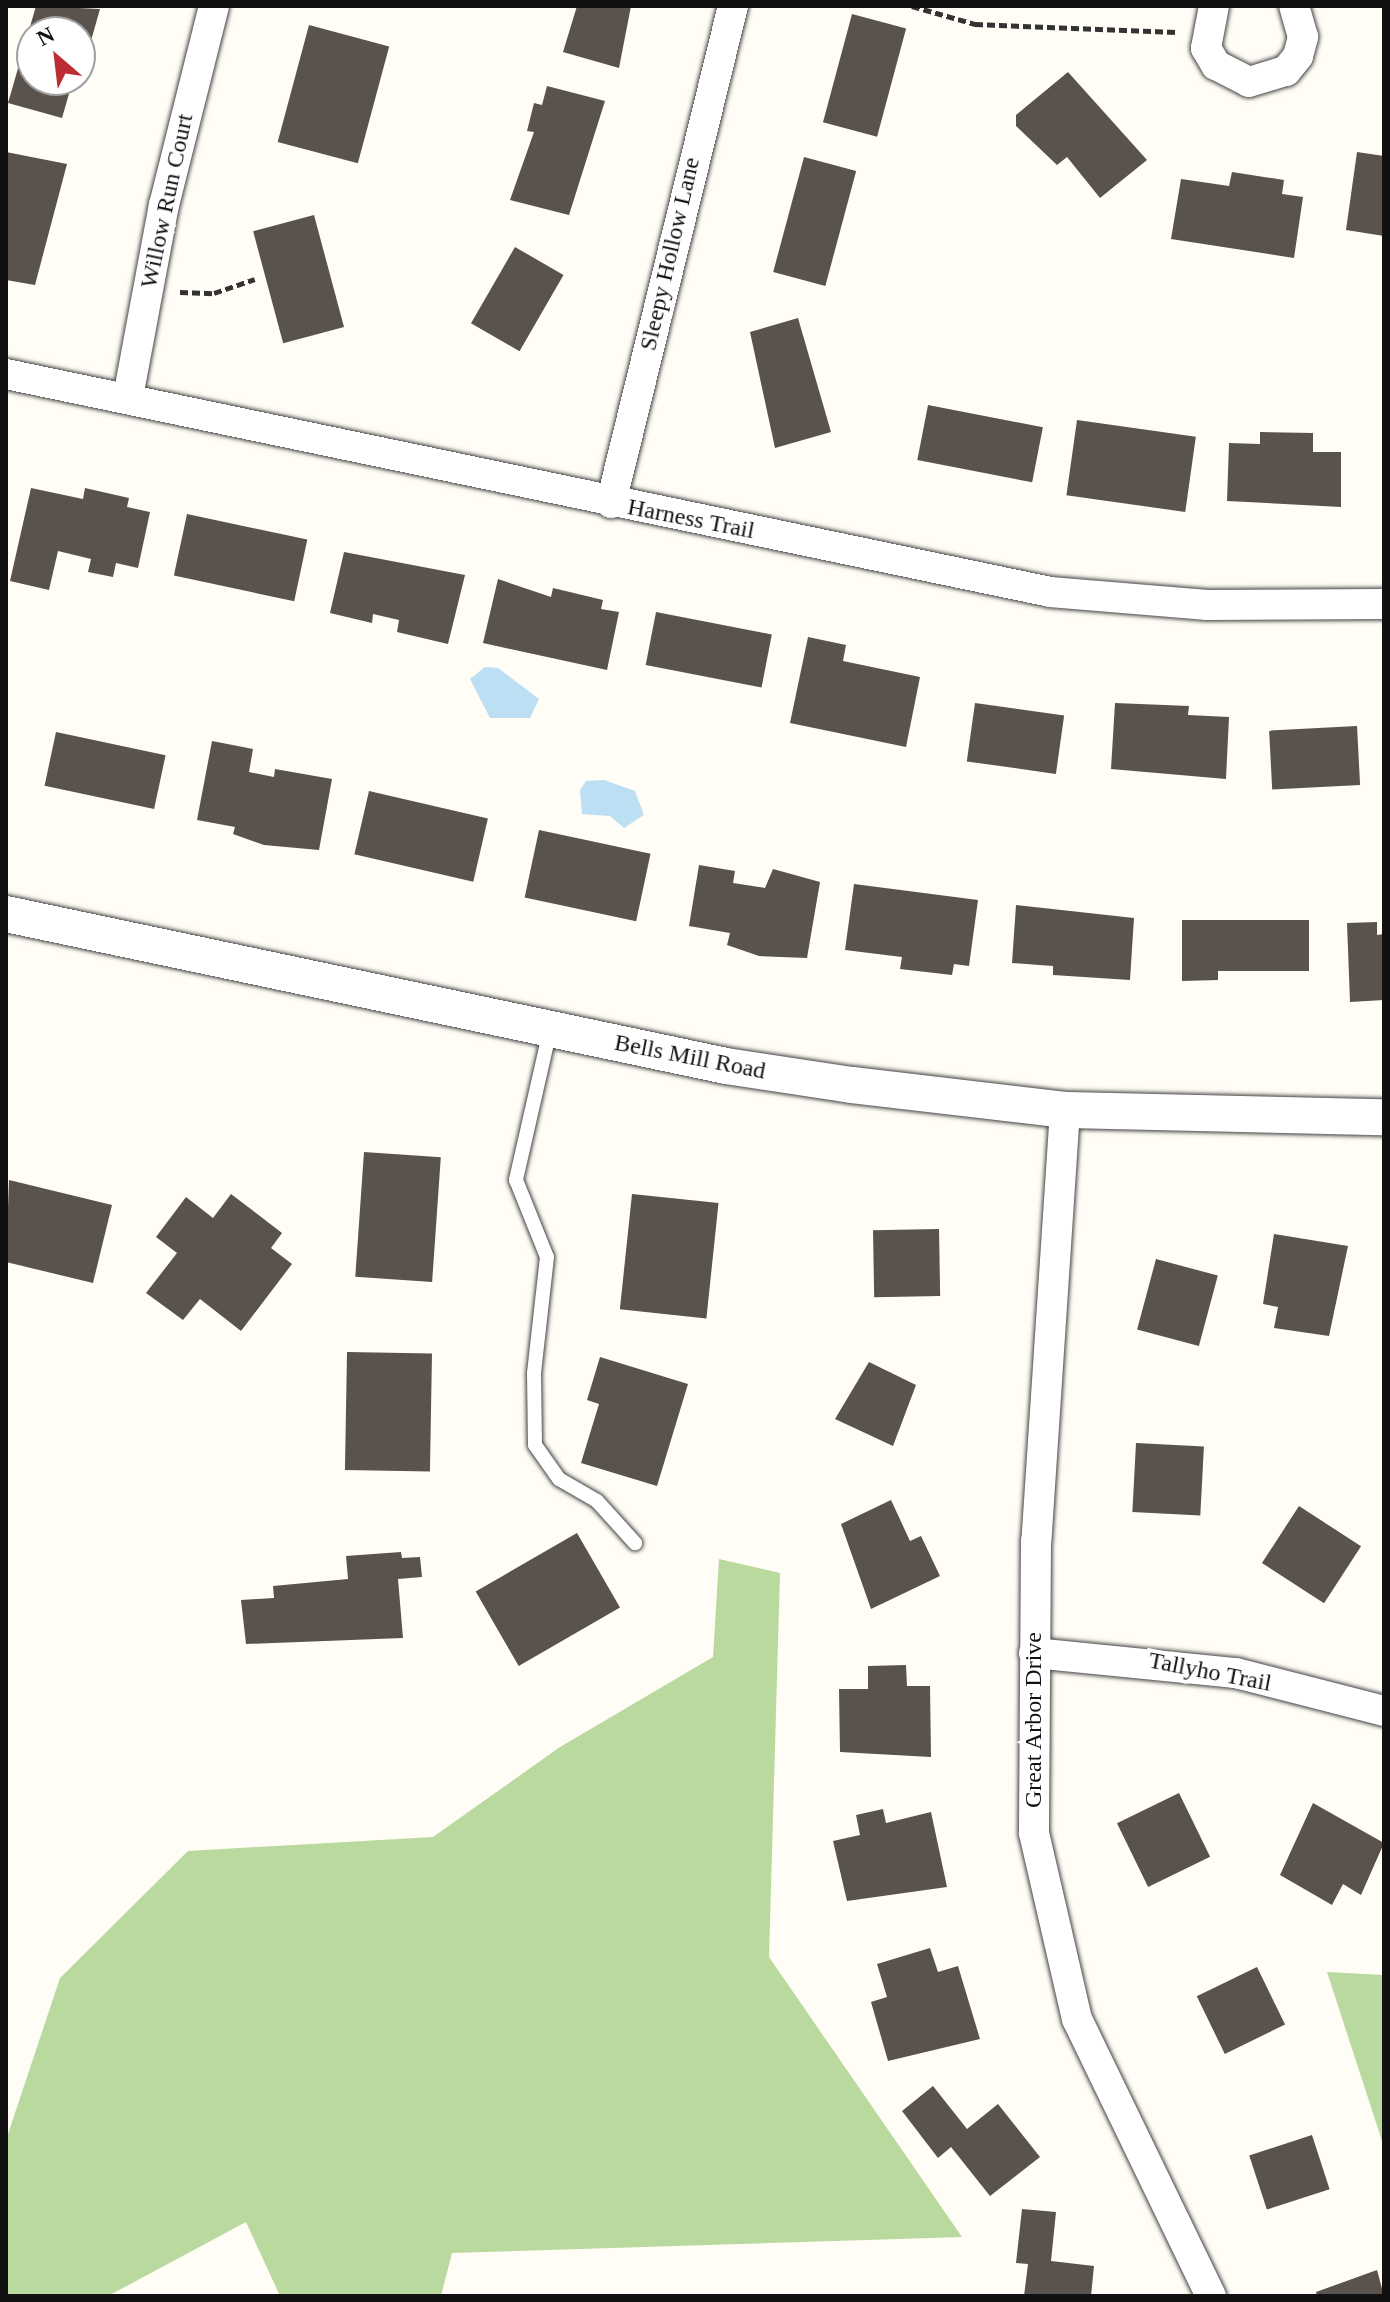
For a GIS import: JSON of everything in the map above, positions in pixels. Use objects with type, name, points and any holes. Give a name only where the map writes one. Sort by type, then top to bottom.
[{"type":"street","name":"Willow Run Court","points":[[128,397],[150,280],[214,6]]},
{"type":"street","name":"Sleepy Hollow Lane","points":[[611,503],[733,6]]},
{"type":"street","points":[[1209,18],[1216,65],[1238,81],[1269,80],[1298,56],[1303,37],[1294,6]]},
{"type":"street","name":"Harness Trail","points":[[6,374],[128,397],[611,503],[1050,592],[1207,605],[1384,604]]},
{"type":"street","name":"Bells Mill Road","points":[[6,914],[726,1066],[1065,1110],[1384,1117]]},
{"type":"street","name":"Great Arbor Drive","points":[[1065,1110],[1034,1653],[1032,1791],[1046,1908],[1098,2068],[1211,2296]]},
{"type":"street","name":"Tallyho Trail","points":[[1034,1653],[1236,1673],[1384,1711]]},
{"type":"lane","points":[[550,1030],[516,1180],[547,1257],[534,1373],[535,1445],[559,1479],[597,1501],[635,1543]]},
{"type":"path","points":[[912,6],[975,24],[1209,18]]},
{"type":"path","points":[[150,280],[194,295],[255,279]]},
{"type":"green space","points":[[719,1559],[780,1573],[769,1957],[962,2237],[452,2253],[441,2296],[280,2296],[246,2222],[108,2296],[6,2296],[6,2140],[60,1978],[188,1851],[433,1837],[560,1747],[713,1657]]},
{"type":"green space","points":[[1327,1972],[1384,1975],[1384,2147]]},
{"type":"water","points":[[485,667],[498,668],[539,699],[530,718],[490,718],[470,679]]},
{"type":"water","points":[[604,780],[635,791],[644,815],[624,828],[610,816],[582,814],[580,790],[586,781]]},
{"type":"building","points":[[36,6],[100,9],[96,23],[96,16],[33,16]]},
{"type":"building","points":[[577,6],[631,6],[619,68],[563,52]]},
{"type":"building","points":[[852,14],[906,28],[877,137],[823,122]]},
{"type":"building","points":[[309,25],[389,46],[358,163],[278,142]]},
{"type":"building","points":[[1068,72],[1147,160],[1100,198],[1067,157],[1057,165],[1016,126],[1016,115]]},
{"type":"building","points":[[16,75],[16,96],[68,96],[62,118],[8,103]]},
{"type":"building","points":[[547,86],[605,101],[569,215],[510,200],[534,132],[527,131],[534,103],[542,105]]},
{"type":"building","points":[[6,152],[67,164],[35,285],[6,280]]},
{"type":"building","points":[[1357,152],[1384,156],[1384,236],[1346,230]]},
{"type":"building","points":[[804,157],[856,171],[825,286],[773,272]]},
{"type":"building","points":[[1232,172],[1284,180],[1282,194],[1303,197],[1294,258],[1171,239],[1181,179],[1229,186]]},
{"type":"building","points":[[314,215],[344,327],[283,343],[253,231]]},
{"type":"building","points":[[515,247],[563,275],[519,351],[471,323]]},
{"type":"building","points":[[798,318],[831,432],[775,448],[750,332]]},
{"type":"building","points":[[928,405],[1043,427],[1032,482],[917,460]]},
{"type":"building","points":[[1077,420],[1196,437],[1185,512],[1066,495]]},
{"type":"building","points":[[1260,432],[1313,433],[1313,452],[1341,452],[1341,507],[1227,501],[1229,443],[1260,444]]},
{"type":"building","points":[[31,488],[83,499],[85,488],[129,498],[127,507],[150,512],[138,568],[116,563],[113,577],[88,572],[91,559],[58,551],[49,590],[10,581]]},
{"type":"building","points":[[187,514],[307,540],[294,601],[174,576]]},
{"type":"building","points":[[344,552],[465,575],[448,644],[397,632],[399,620],[373,614],[372,623],[330,613]]},
{"type":"building","points":[[498,579],[551,597],[553,588],[603,600],[601,609],[619,612],[607,670],[483,643]]},
{"type":"building","points":[[656,612],[772,635],[762,688],[646,665]]},
{"type":"building","points":[[808,637],[846,645],[843,661],[920,677],[906,747],[790,723]]},
{"type":"building","points":[[975,703],[1064,716],[1056,774],[967,761]]},
{"type":"building","points":[[1115,703],[1189,706],[1188,715],[1229,717],[1226,779],[1111,769]]},
{"type":"building","points":[[1357,726],[1360,785],[1272,790],[1269,731]]},
{"type":"building","points":[[56,732],[166,755],[154,809],[45,786]]},
{"type":"building","points":[[212,741],[253,749],[249,772],[274,777],[275,769],[332,779],[319,850],[264,845],[233,834],[235,827],[197,820]]},
{"type":"building","points":[[369,791],[488,818],[473,882],[354,854]]},
{"type":"building","points":[[539,830],[651,854],[636,921],[525,897]]},
{"type":"building","points":[[699,865],[735,871],[733,883],[765,888],[773,869],[820,882],[807,958],[759,956],[727,945],[730,933],[689,926]]},
{"type":"building","points":[[854,884],[978,900],[969,966],[954,964],[952,975],[900,969],[902,957],[845,950]]},
{"type":"building","points":[[1016,905],[1134,918],[1130,980],[1053,975],[1053,966],[1012,963]]},
{"type":"building","points":[[1182,920],[1309,920],[1309,971],[1218,971],[1218,980],[1182,981]]},
{"type":"building","points":[[1377,922],[1377,935],[1384,934],[1384,1000],[1350,1002],[1347,923]]},
{"type":"building","points":[[364,1152],[441,1157],[432,1282],[355,1277]]},
{"type":"building","points":[[9,1180],[112,1205],[93,1283],[6,1262]]},
{"type":"building","points":[[231,1194],[282,1233],[271,1248],[292,1264],[241,1331],[200,1299],[183,1320],[146,1293],[177,1253],[156,1237],[186,1197],[213,1218]]},
{"type":"building","points":[[632,1194],[719,1203],[706,1318],[620,1309]]},
{"type":"building","points":[[939,1229],[940,1296],[874,1297],[873,1230]]},
{"type":"building","points":[[1274,1234],[1348,1246],[1329,1336],[1274,1328],[1278,1307],[1263,1304]]},
{"type":"building","points":[[1156,1259],[1218,1276],[1199,1346],[1137,1330]]},
{"type":"building","points":[[347,1352],[432,1353],[430,1471],[345,1470]]},
{"type":"building","points":[[600,1357],[688,1384],[657,1486],[581,1463],[599,1404],[587,1400]]},
{"type":"building","points":[[869,1362],[916,1385],[893,1446],[835,1419]]},
{"type":"building","points":[[1136,1443],[1204,1447],[1200,1515],[1132,1512]]},
{"type":"building","points":[[891,1500],[910,1541],[921,1536],[940,1576],[871,1609],[841,1524]]},
{"type":"building","points":[[1299,1506],[1361,1546],[1324,1603],[1262,1563]]},
{"type":"building","points":[[577,1533],[620,1607],[519,1666],[476,1592]]},
{"type":"building","points":[[401,1552],[402,1558],[420,1557],[422,1577],[398,1579],[403,1638],[246,1644],[241,1600],[274,1598],[273,1586],[348,1579],[346,1556]]},
{"type":"building","points":[[906,1665],[907,1686],[930,1686],[931,1757],[840,1752],[839,1689],[868,1689],[868,1666]]},
{"type":"building","points":[[1179,1793],[1210,1857],[1148,1887],[1117,1823]]},
{"type":"building","points":[[1313,1803],[1384,1843],[1361,1895],[1343,1884],[1332,1905],[1280,1875]]},
{"type":"building","points":[[883,1809],[886,1823],[931,1812],[947,1887],[847,1901],[833,1841],[860,1835],[856,1815]]},
{"type":"building","points":[[930,1948],[938,1972],[958,1966],[980,2039],[888,2061],[871,2002],[887,1997],[877,1964]]},
{"type":"building","points":[[1257,1967],[1285,2025],[1225,2054],[1197,1996]]},
{"type":"building","points":[[933,2086],[967,2129],[998,2104],[1040,2157],[990,2196],[951,2147],[938,2158],[902,2111]]},
{"type":"building","points":[[1312,2135],[1330,2189],[1267,2210],[1249,2155]]},
{"type":"building","points":[[1022,2209],[1056,2212],[1051,2261],[1094,2266],[1091,2296],[1024,2296],[1028,2264],[1016,2263]]},
{"type":"building","points":[[1377,2270],[1384,2296],[1317,2296],[1316,2292]]}]
